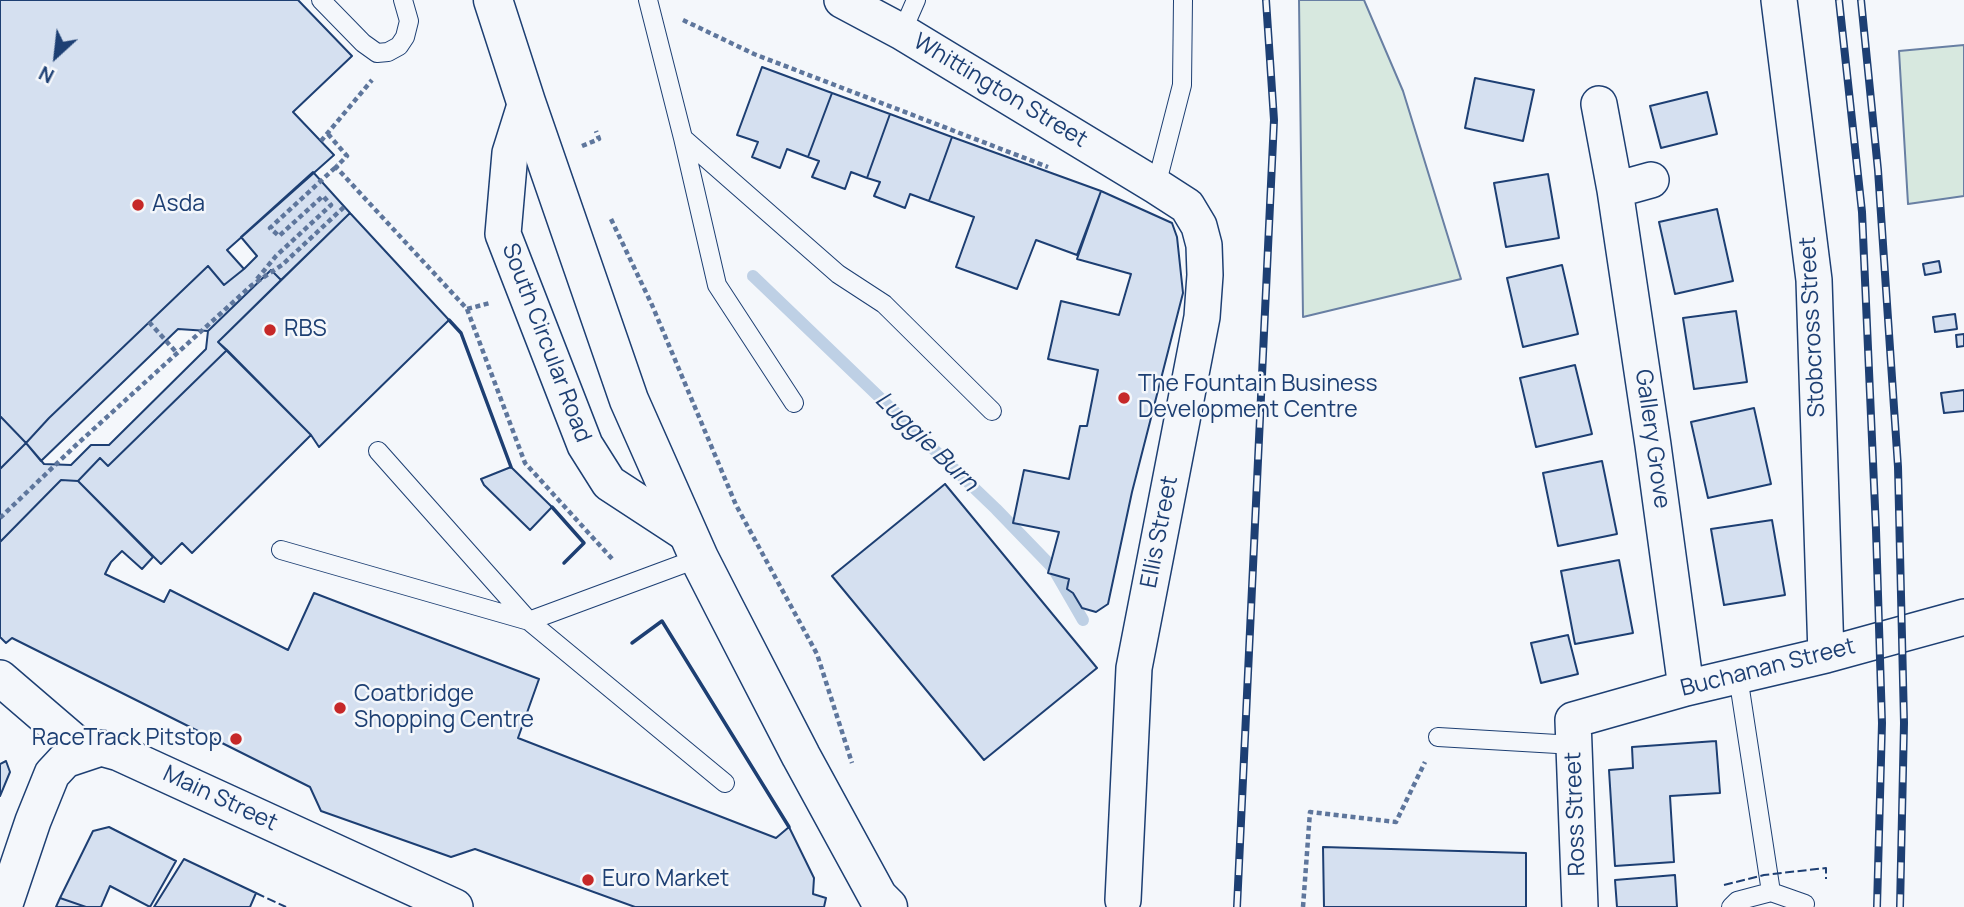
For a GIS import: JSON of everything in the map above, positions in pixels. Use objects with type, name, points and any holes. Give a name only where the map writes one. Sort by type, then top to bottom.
[{"type":"main road","name":"South Circular Road","points":[[493,0],[629,400],[695,547],[801,756],[882,904]]},
{"type":"street","name":"Whittington Street","points":[[842,0],[902,32],[1156,186]]},
{"type":"street","name":"Stobcross Street","points":[[1779,0],[1814,280],[1826,655]]},
{"type":"street","name":"South Circular Road","points":[[526,102],[509,152],[503,234],[584,445],[609,483],[695,547]]},
{"type":"street","name":"Gallery Grove","points":[[1599,104],[1615,190],[1653,445],[1686,688]]},
{"type":"street","points":[[1615,190],[1651,180]]},
{"type":"street","name":"Ellis Street","points":[[1123,901],[1134,668],[1202,317],[1205,275],[1204,245],[1199,226],[1187,206],[1156,186]]},
{"type":"street","name":"Buchanan Street","points":[[1573,733],[1686,688],[1826,655],[1964,617]]},
{"type":"street","points":[[0,678],[85,751],[65,760],[52,774],[4,907]]},
{"type":"street","name":"Ross Street","points":[[1573,733],[1580,907]]},
{"type":"street","name":"Main Street","points":[[85,751],[100,748],[119,753],[455,907]]},
{"type":"lane","points":[[321,0],[363,43],[377,53],[388,52],[399,46],[405,37],[409,21],[403,0]]},
{"type":"lane","points":[[902,32],[916,0]]},
{"type":"lane","points":[[1156,186],[1182,85],[1184,0]]},
{"type":"lane","points":[[648,1],[717,285],[794,402]]},
{"type":"lane","points":[[683,138],[838,274],[884,304],[992,411]]},
{"type":"lane","points":[[379,451],[529,621],[725,783]]},
{"type":"lane","points":[[281,551],[529,621],[634,583],[695,547]]},
{"type":"lane","points":[[1738,676],[1771,892]]},
{"type":"lane","points":[[1438,737],[1573,733]]},
{"type":"lane","points":[[1731,907],[1737,901],[1771,892],[1805,904]]},
{"type":"path","points":[[648,1],[754,54],[1052,169]]},
{"type":"path","points":[[321,141],[373,80],[377,53]]},
{"type":"path","points":[[586,158],[582,145],[599,139],[596,131]]},
{"type":"path","points":[[0,518],[252,285],[276,256],[331,205],[323,196],[279,236],[270,228],[347,156],[328,134]]},
{"type":"path","points":[[338,166],[336,167],[467,309],[525,463],[634,583]]},
{"type":"path","points":[[252,285],[282,265],[344,207]]},
{"type":"path","points":[[610,218],[652,305],[736,505],[817,654],[855,771]]},
{"type":"path","points":[[467,309],[526,294]]},
{"type":"path","points":[[149,322],[177,354]]},
{"type":"path","points":[[1303,907],[1310,812],[1396,822],[1438,737]]},
{"type":"shaded area","points":[[1299,0],[1364,0],[1403,91],[1461,279],[1303,317]]},
{"type":"shaded area","points":[[1964,45],[1964,196],[1908,204],[1899,51]]},
{"type":"building","name":"Asda","points":[[0,0],[298,0],[352,56],[293,112],[334,155],[227,250],[244,269],[224,285],[208,266],[26,443],[0,416]]},
{"type":"building","points":[[762,67],[832,93],[808,157],[787,149],[780,168],[752,157],[758,142],[737,135]]},
{"type":"building","points":[[1475,78],[1534,90],[1523,141],[1465,128]]},
{"type":"building","points":[[1707,92],[1717,134],[1661,148],[1650,106]]},
{"type":"building","points":[[832,93],[890,114],[867,178],[851,172],[845,189],[812,177],[819,161],[808,157]]},
{"type":"building","points":[[890,114],[952,137],[929,201],[910,194],[905,208],[874,196],[880,182],[867,178]]},
{"type":"building","points":[[952,137],[1101,191],[1077,255],[1036,240],[1017,289],[956,267],[974,217],[929,201]]},
{"type":"building","points":[[313,172],[350,213],[281,280],[271,270],[208,331],[178,329],[41,461],[26,443],[49,418],[208,266],[224,285],[244,269],[257,256],[241,237]]},
{"type":"building","points":[[1548,174],[1559,238],[1506,247],[1494,183]]},
{"type":"building","name":"The Fountain Business Development Centre","points":[[1101,191],[1172,223],[1177,237],[1183,293],[1132,492],[1108,604],[1096,612],[1082,608],[1073,593],[1067,589],[1069,579],[1048,573],[1059,532],[1013,523],[1024,470],[1069,479],[1080,426],[1087,426],[1098,370],[1048,359],[1061,301],[1119,315],[1131,274],[1077,259]]},
{"type":"building","points":[[1717,209],[1733,281],[1675,294],[1659,222]]},
{"type":"building","points":[[350,213],[449,320],[319,447],[311,435],[218,342]]},
{"type":"building","points":[[1939,261],[1941,272],[1925,275],[1923,264]]},
{"type":"building","points":[[1562,265],[1578,334],[1523,347],[1507,278]]},
{"type":"building","points":[[271,270],[281,280],[218,342],[227,350],[108,466],[100,458],[78,481],[61,480],[0,542],[0,469],[26,443],[44,464],[71,465],[91,445],[109,445],[206,349],[208,331]]},
{"type":"building","points":[[1736,311],[1747,382],[1694,389],[1683,318]]},
{"type":"building","points":[[1955,314],[1957,329],[1935,332],[1933,317]]},
{"type":"building","points":[[1964,334],[1964,346],[1957,347],[1956,335]]},
{"type":"building","points":[[227,350],[311,435],[192,553],[182,543],[161,564],[78,481],[100,458],[108,466]]},
{"type":"building","points":[[1575,365],[1592,434],[1536,447],[1520,378]]},
{"type":"building","points":[[1964,390],[1964,411],[1944,413],[1941,393]]},
{"type":"building","points":[[1754,408],[1771,484],[1708,498],[1691,422]]},
{"type":"building","points":[[0,416],[26,443],[0,469]]},
{"type":"building","points":[[1602,461],[1617,534],[1558,546],[1543,473]]},
{"type":"building","points":[[511,467],[552,507],[530,530],[481,479]]},
{"type":"building","name":"Coatbridge Shopping Centre","points":[[61,480],[78,481],[153,557],[142,569],[122,551],[111,562],[105,574],[164,602],[170,590],[288,650],[314,593],[539,679],[518,738],[776,838],[789,827],[814,878],[813,894],[826,898],[824,907],[635,907],[475,849],[451,857],[321,811],[310,787],[12,638],[6,643],[0,637],[0,542]]},
{"type":"building","points":[[945,484],[1097,668],[984,760],[832,576]]},
{"type":"building","points":[[1772,520],[1785,595],[1724,605],[1711,529]]},
{"type":"building","points":[[1619,560],[1633,633],[1575,644],[1561,571]]},
{"type":"building","points":[[1568,635],[1578,674],[1541,683],[1531,643]]},
{"type":"building","points":[[1716,741],[1720,793],[1670,796],[1674,862],[1615,866],[1609,770],[1633,768],[1632,747]]},
{"type":"building","points":[[6,761],[10,772],[0,796],[0,764]]},
{"type":"building","points":[[109,827],[176,861],[150,907],[110,886],[101,907],[86,907],[60,898],[93,831]]},
{"type":"building","points":[[1323,847],[1526,853],[1526,907],[1324,907]]},
{"type":"building","points":[[184,859],[256,893],[250,907],[154,907]]},
{"type":"building","points":[[1675,875],[1677,907],[1617,907],[1615,880]]},
{"type":"building","points":[[60,898],[86,907],[56,907]]},
{"type":"waterway","name":"Luggie Burn","points":[[753,276],[996,509],[1053,568],[1083,620]]},
{"type":"railway","points":[[1237,907],[1274,120],[1266,0]]},
{"type":"railway","points":[[1839,0],[1862,212],[1876,530],[1882,723],[1877,907]]},
{"type":"railway","points":[[1861,0],[1878,170],[1898,467],[1904,723],[1900,907]]},
{"type":"fence","points":[[1724,885],[1764,875],[1826,868],[1826,879]]},
{"type":"fence","points":[[256,893],[286,907]]},
{"type":"wall","points":[[449,320],[461,333],[511,467]]},
{"type":"wall","points":[[552,507],[584,543],[564,563]]},
{"type":"wall","points":[[632,643],[662,621],[789,827]]},
{"type":"place","name":"Asda","points":[[138,205]]},
{"type":"place","name":"RBS","points":[[270,330]]},
{"type":"place","name":"The Fountain Business Development Centre","points":[[1124,398]]},
{"type":"place","name":"Coatbridge Shopping Centre","points":[[340,708]]},
{"type":"place","name":"RaceTrack Pitstop","points":[[236,739]]},
{"type":"place","name":"Euro Market","points":[[588,880]]}]
